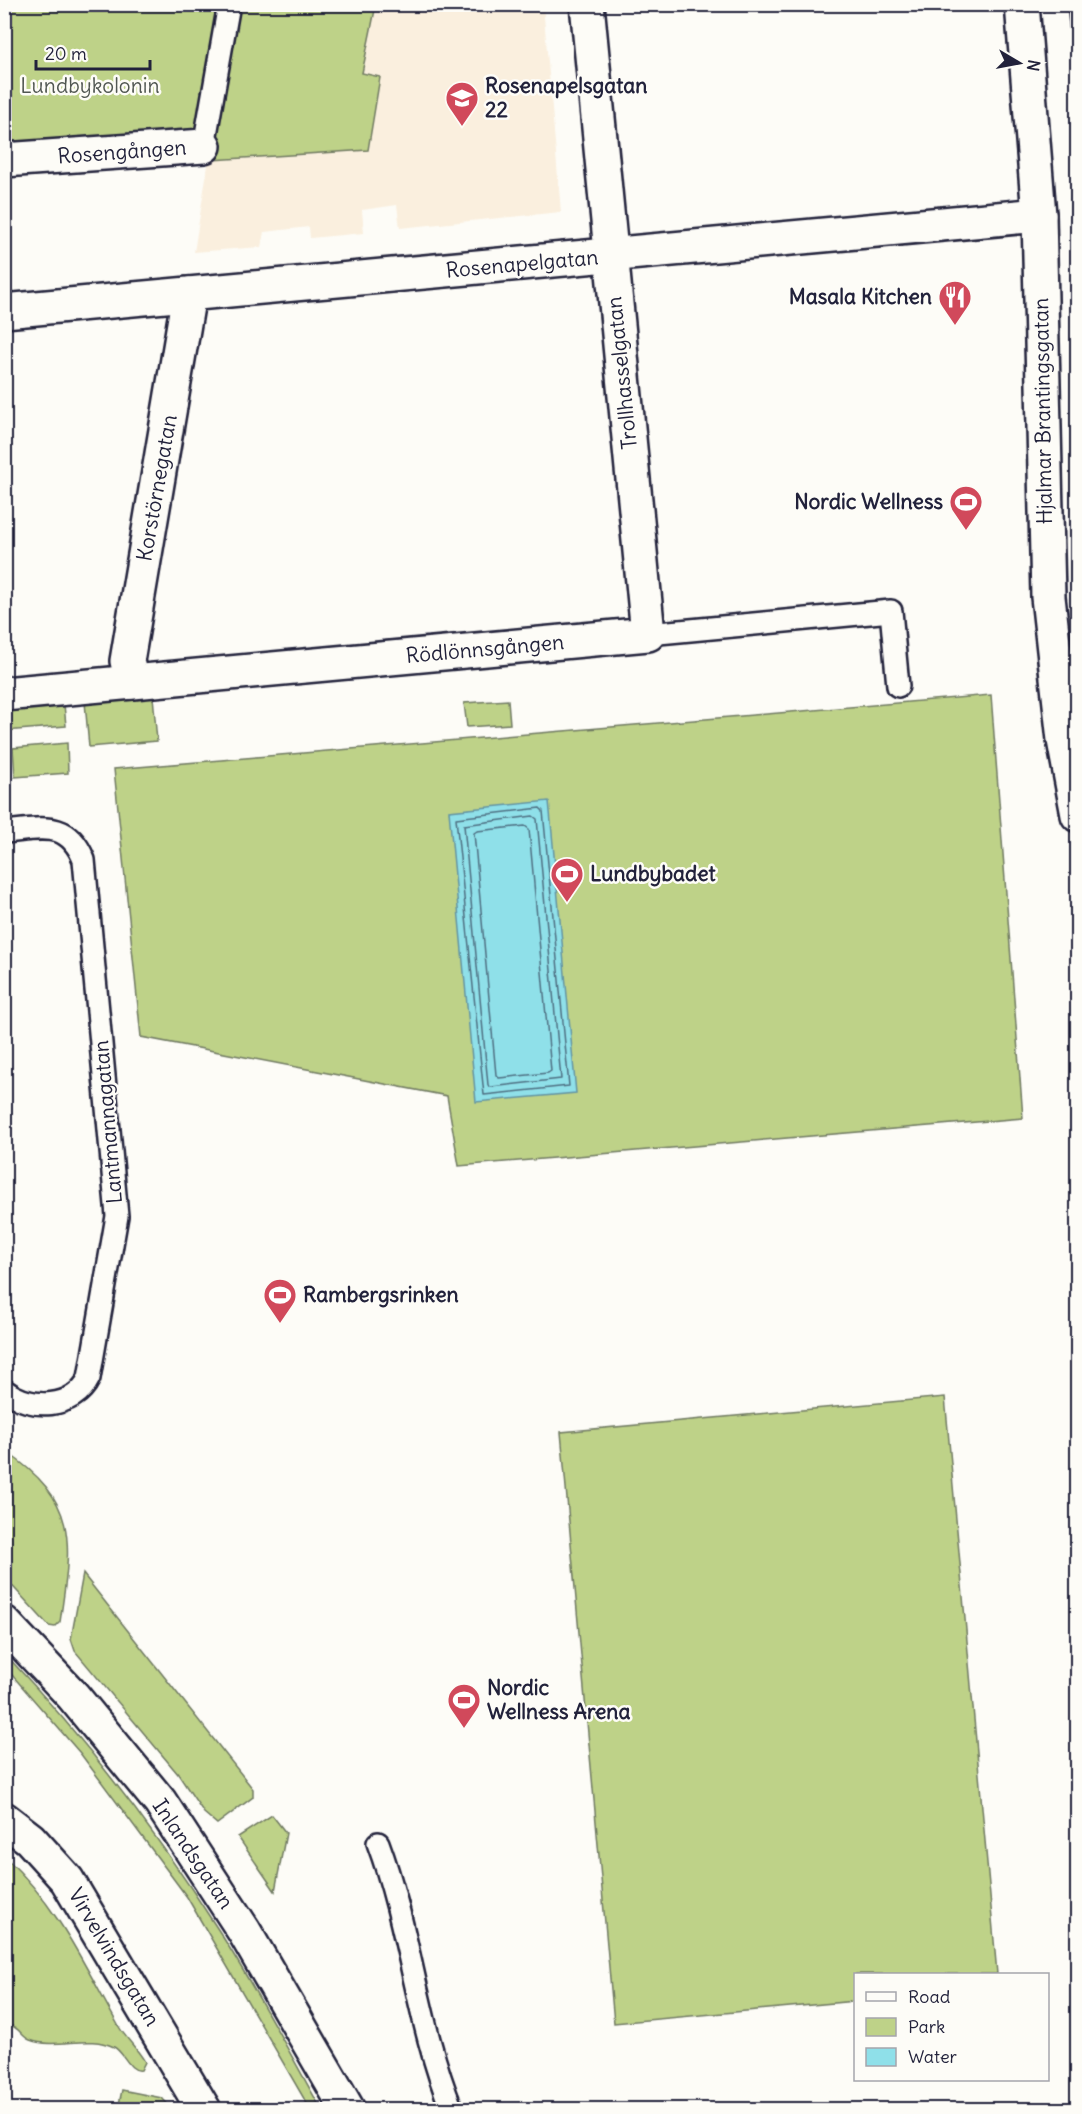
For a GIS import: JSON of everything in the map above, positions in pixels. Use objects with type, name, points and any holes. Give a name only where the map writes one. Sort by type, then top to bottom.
[{"type":"street","name":"Trollhasselgatan","points":[[587,4],[648,634]]},
{"type":"street","name":"Hjalmar Brantingsgatan","points":[[1022,4],[1039,215],[1048,597],[1064,740],[1077,815]]},
{"type":"street","name":"Rosengången","points":[[4,160],[204,146]]},
{"type":"street","name":"Rosenapelgatan","points":[[4,310],[1039,215]]},
{"type":"street","name":"Korstörnegatan","points":[[132,682],[127,661],[189,294]]},
{"type":"street","name":"Rödlönnsgången","points":[[4,694],[648,634]]},
{"type":"street","name":"Inlandsgatan","points":[[4,1623],[88,1713],[160,1802],[244,1931],[348,2109]]},
{"type":"street","name":"Virvelvindsgatan","points":[[4,1819],[30,1839],[67,1880],[204,2109]]},
{"type":"lane","name":"Rosengången","points":[[204,146],[229,4]]},
{"type":"lane","name":"Rödlönnsgången","points":[[648,634],[891,611],[898,686]]},
{"type":"lane","name":"Lantmannagatan","points":[[4,832],[50,828],[60,830],[79,846],[84,860],[117,1216],[90,1378],[84,1390],[74,1398],[60,1403],[24,1401],[4,1390]]},
{"type":"lane","points":[[378,1843],[390,1876],[416,1988],[452,2109]]},
{"type":"shaded area","name":"Rosenapelsgatan 22","points":[[376,5],[543,5],[561,212],[400,228],[397,205],[362,210],[364,233],[310,238],[309,227],[264,232],[261,247],[194,252],[209,159],[380,77],[362,74]]},
{"type":"green space","name":"Lundbykolonin","points":[[5,5],[376,5],[362,73],[380,77],[368,150],[5,173]]},
{"type":"green space","name":"Lundbybadet","points":[[991,695],[1023,1118],[459,1166],[447,1096],[141,1037],[114,769]]},
{"type":"green space","points":[[153,696],[157,741],[89,747],[85,702]]},
{"type":"green space","points":[[508,700],[510,724],[467,727],[464,703]]},
{"type":"green space","points":[[64,704],[66,726],[5,731],[5,709]]},
{"type":"green space","points":[[67,743],[68,773],[15,777],[13,748]]},
{"type":"green space","points":[[945,1397],[997,1973],[854,1973],[854,2001],[614,2023],[561,1432]]},
{"type":"green space","points":[[5,1451],[29,1469],[46,1487],[58,1506],[65,1525],[67,1568],[60,1622],[55,1627],[49,1626],[5,1578]]},
{"type":"green space","points":[[83,1574],[253,1789],[253,1797],[217,1824],[204,1813],[178,1774],[75,1651],[71,1639]]},
{"type":"green space","points":[[5,1654],[64,1719],[145,1822],[233,1953],[321,2109],[310,2109],[187,1897],[80,1753],[5,1667]]},
{"type":"green space","points":[[272,1815],[286,1833],[275,1891],[238,1837]]},
{"type":"green space","points":[[5,1857],[24,1876],[55,1915],[121,2030],[145,2062],[141,2070],[133,2068],[118,2050],[104,2043],[40,2043],[27,2039],[12,2026],[5,2032]]},
{"type":"green space","points":[[122,2090],[162,2098],[172,2109],[118,2109]]},
{"type":"water","points":[[549,801],[576,1093],[476,1102],[449,811]]},
{"type":"tram line","points":[[1067,4],[1078,119]]},
{"type":"place","name":"Rosenapelsgatan 22","points":[[462,127]]},
{"type":"place","name":"Masala Kitchen","points":[[955,326]]},
{"type":"place","name":"Nordic Wellness","points":[[966,531]]},
{"type":"place","name":"Lundbybadet","points":[[567,903]]},
{"type":"place","name":"Rambergsrinken","points":[[280,1324]]},
{"type":"place","name":"Nordic Wellness Arena","points":[[464,1729]]}]
